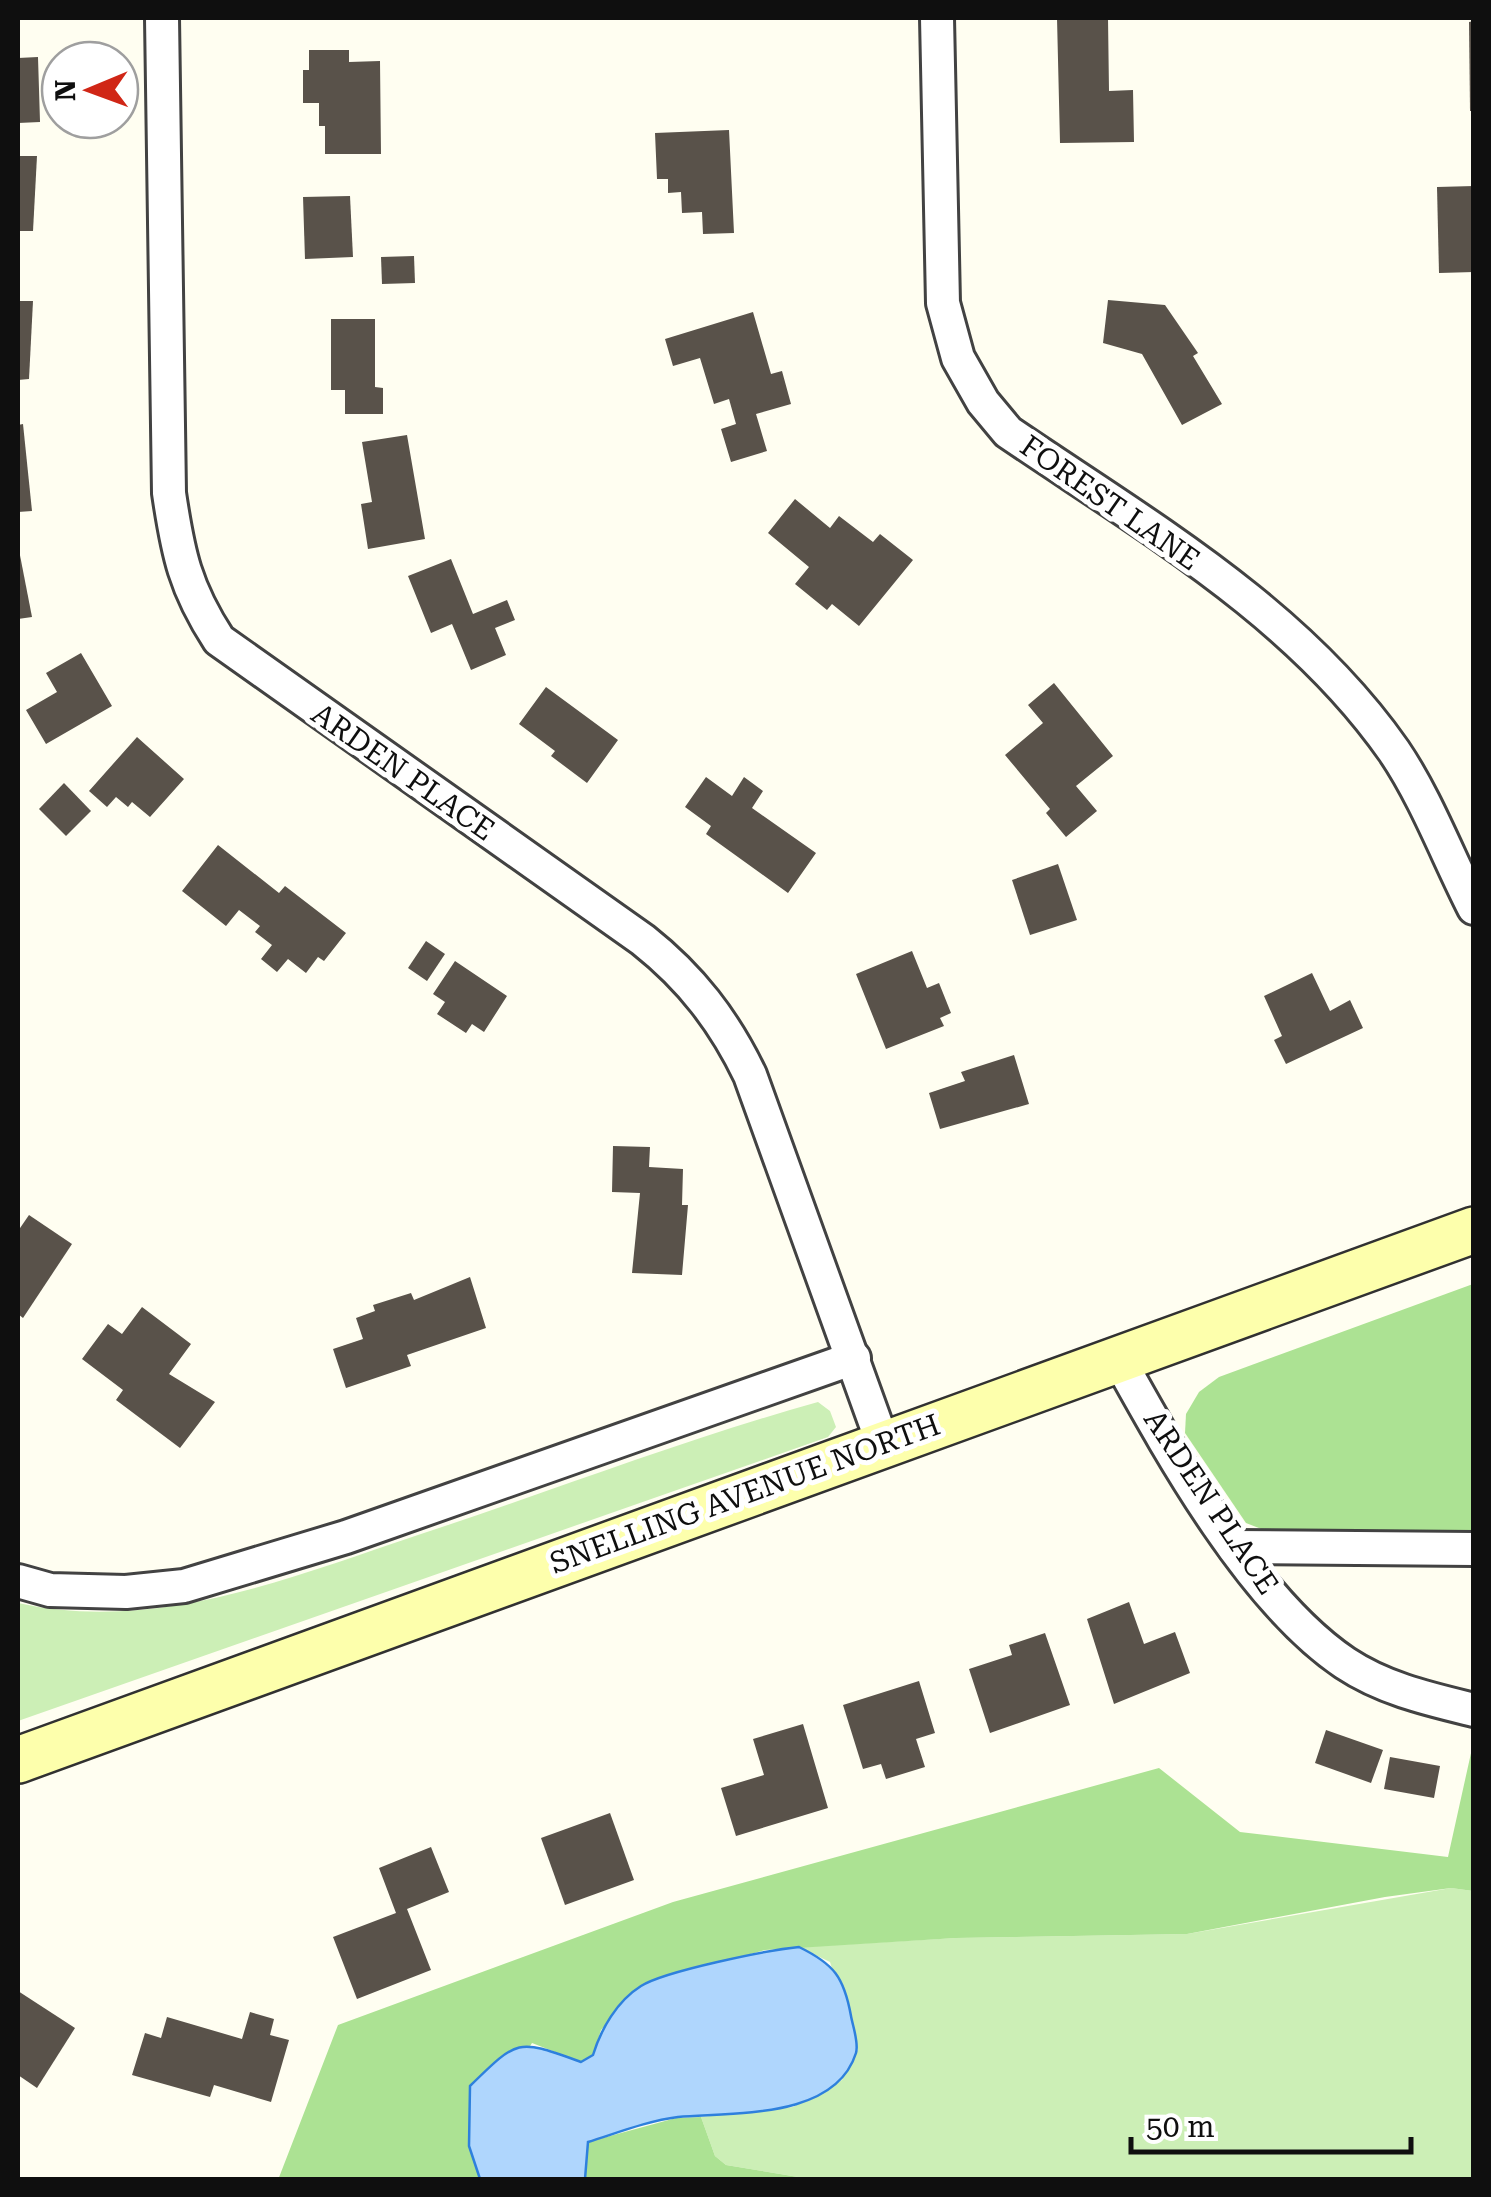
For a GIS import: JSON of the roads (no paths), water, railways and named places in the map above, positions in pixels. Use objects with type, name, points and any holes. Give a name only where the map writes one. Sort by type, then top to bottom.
[{"type":"street","name":"ARDEN PLACE","points":[[162,18],[169,494],[179,566],[196,604],[219,640],[254,667],[644,940],[684,975],[729,1032],[750,1075],[883,1444]]},
{"type":"street","name":"FOREST LANE","points":[[938,18],[943,302],[958,358],[982,402],[1008,432],[1262,608],[1310,653],[1396,754],[1474,908]]},
{"type":"street","name":"SNELLING AVENUE NORTH","points":[[18,1760],[1474,1230]]},
{"type":"street","points":[[18,1581],[50,1590],[126,1592],[184,1586],[346,1537],[854,1358]]},
{"type":"street","name":"ARDEN PLACE","points":[[1119,1360],[1254,1578],[1346,1664],[1407,1694],[1474,1710]]},
{"type":"street","points":[[1234,1546],[1474,1549]]},
{"type":"water","points":[[799,1947],[836,1973],[845,1991],[857,2045],[845,2075],[827,2091],[779,2108],[666,2119],[588,2142],[585,2179],[480,2179],[469,2146],[470,2086],[510,2051],[520,2047],[544,2049],[581,2062],[593,2055],[617,2008],[641,1986],[693,1968]]}]
